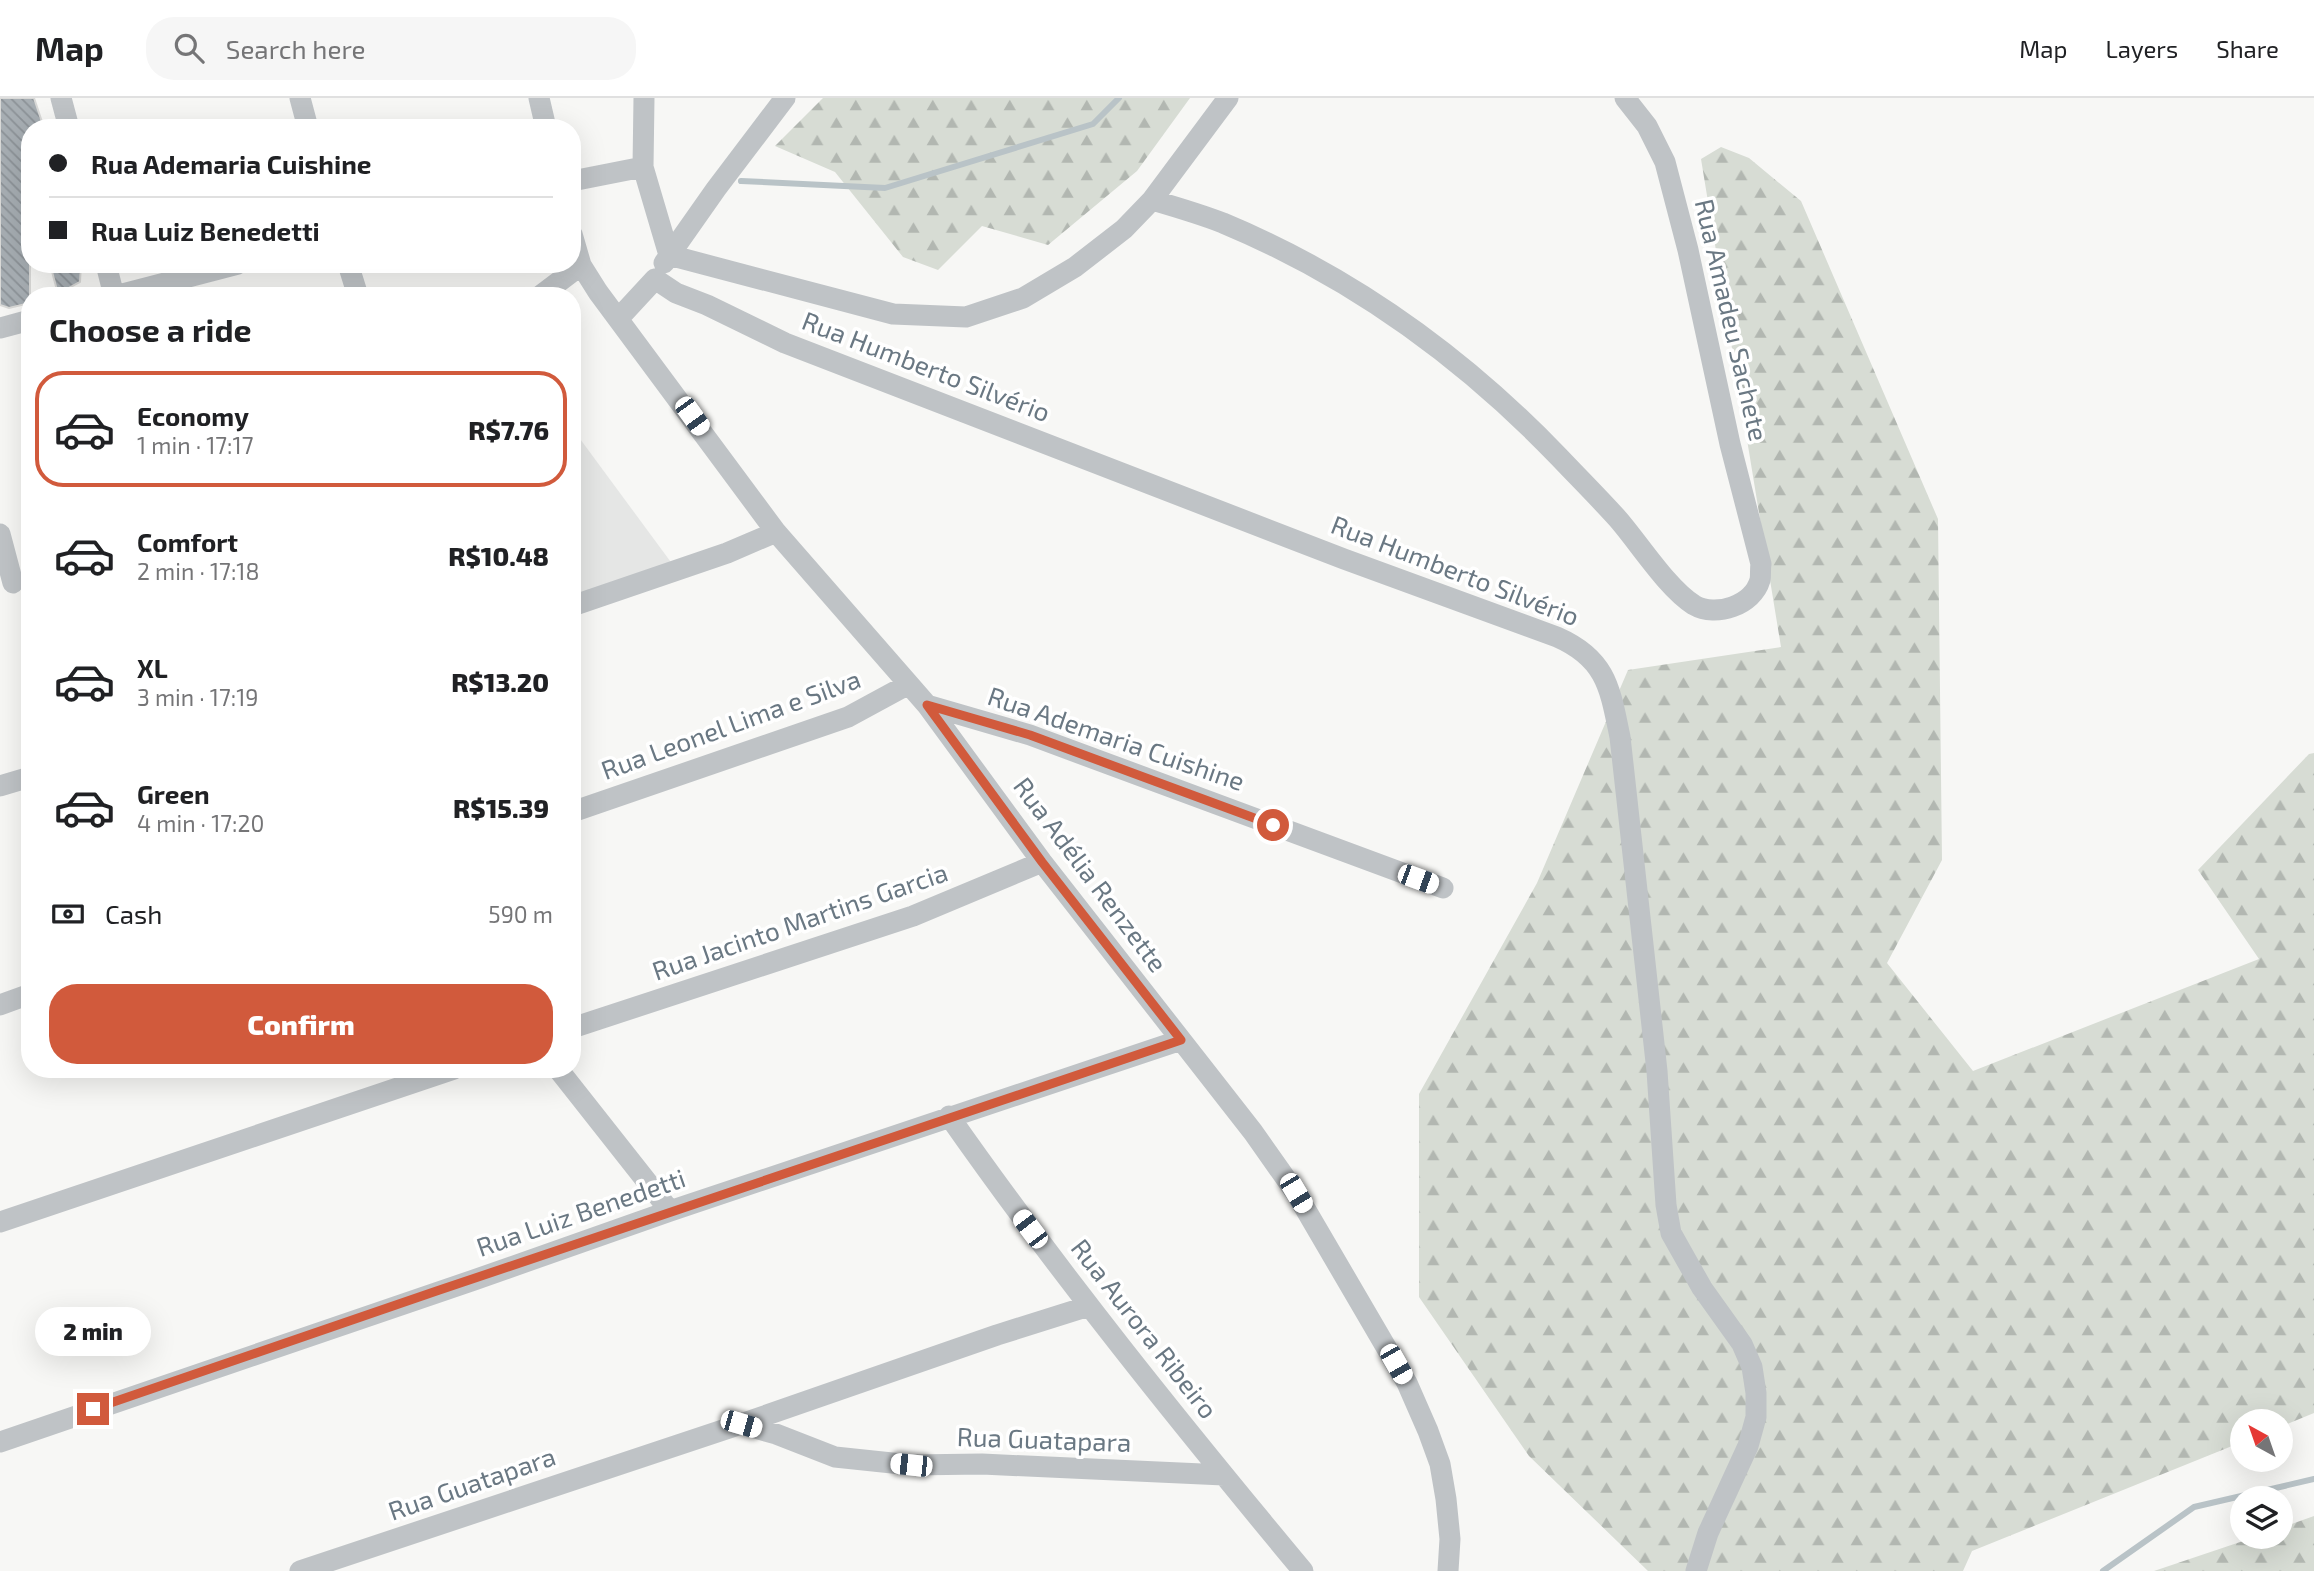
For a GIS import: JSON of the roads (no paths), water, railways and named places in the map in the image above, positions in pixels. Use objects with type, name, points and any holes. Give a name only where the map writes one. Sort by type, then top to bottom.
[{"type":"street","points":[[61,98],[67,119]]},
{"type":"street","points":[[300,98],[306,119]]},
{"type":"street","points":[[539,98],[544,119]]},
{"type":"street","points":[[644,98],[642,167],[669,255]]},
{"type":"street","points":[[618,319],[655,279],[669,255],[785,98]]},
{"type":"street","points":[[669,255],[893,314],[966,317],[1023,298],[1075,267],[1124,229],[1152,200],[1228,98]]},
{"type":"street","name":"Rua Amadeu Sachete","points":[[1152,200],[1219,222],[1259,239],[1361,294],[1428,340],[1517,413],[1616,517],[1679,594],[1697,607],[1716,611],[1738,605],[1752,593],[1759,580],[1760,564],[1730,444],[1688,250],[1665,162],[1647,126],[1625,98]]},
{"type":"street","points":[[581,179],[642,167]]},
{"type":"street","name":"Rua Adélia Renzette","points":[[581,265],[776,532],[927,705],[1042,862],[1296,1193],[1407,1383],[1440,1464],[1450,1539],[1448,1571]]},
{"type":"street","points":[[150,287],[204,273]]},
{"type":"street","points":[[552,287],[570,273]]},
{"type":"street","name":"Rua Humberto Silvério","points":[[655,279],[676,293],[785,343],[1344,559],[1557,637],[1574,644],[1598,667],[1609,684],[1620,737],[1657,1071],[1666,1205],[1671,1233],[1702,1288],[1742,1344],[1752,1367],[1756,1393],[1756,1417],[1748,1446],[1708,1532],[1696,1571]]},
{"type":"street","points":[[0,328],[21,322]]},
{"type":"street","points":[[581,603],[715,557],[776,532]]},
{"type":"street","points":[[0,534],[14,585]]},
{"type":"street","name":"Rua Leonel Lima e Silva","points":[[581,810],[848,717],[907,685]]},
{"type":"street","name":"Rua Ademaria Cuishine","points":[[927,705],[1030,735],[1443,888]]},
{"type":"street","points":[[0,786],[21,780]]},
{"type":"street","name":"Rua Jacinto Martins Garcia","points":[[581,1025],[913,916],[1042,862]]},
{"type":"street","points":[[0,1005],[21,997]]},
{"type":"street","name":"Rua Luiz Benedetti","points":[[0,1442],[670,1210],[1181,1040]]},
{"type":"street","points":[[0,1222],[427,1078]]},
{"type":"street","points":[[565,1078],[670,1210]]},
{"type":"street","name":"Rua Aurora Ribeiro","points":[[949,1116],[1089,1306],[1303,1571]]},
{"type":"street","name":"Rua Guatapara","points":[[300,1571],[355,1562],[741,1424],[1089,1306]]},
{"type":"street","name":"Rua Guatapara","points":[[741,1424],[776,1434],[835,1457],[911,1465],[982,1464],[1224,1475]]},
{"type":"waterway","points":[[741,181],[885,188],[1093,124],[1119,98]]},
{"type":"waterway","points":[[2103,1571],[2194,1507],[2314,1479]]}]
